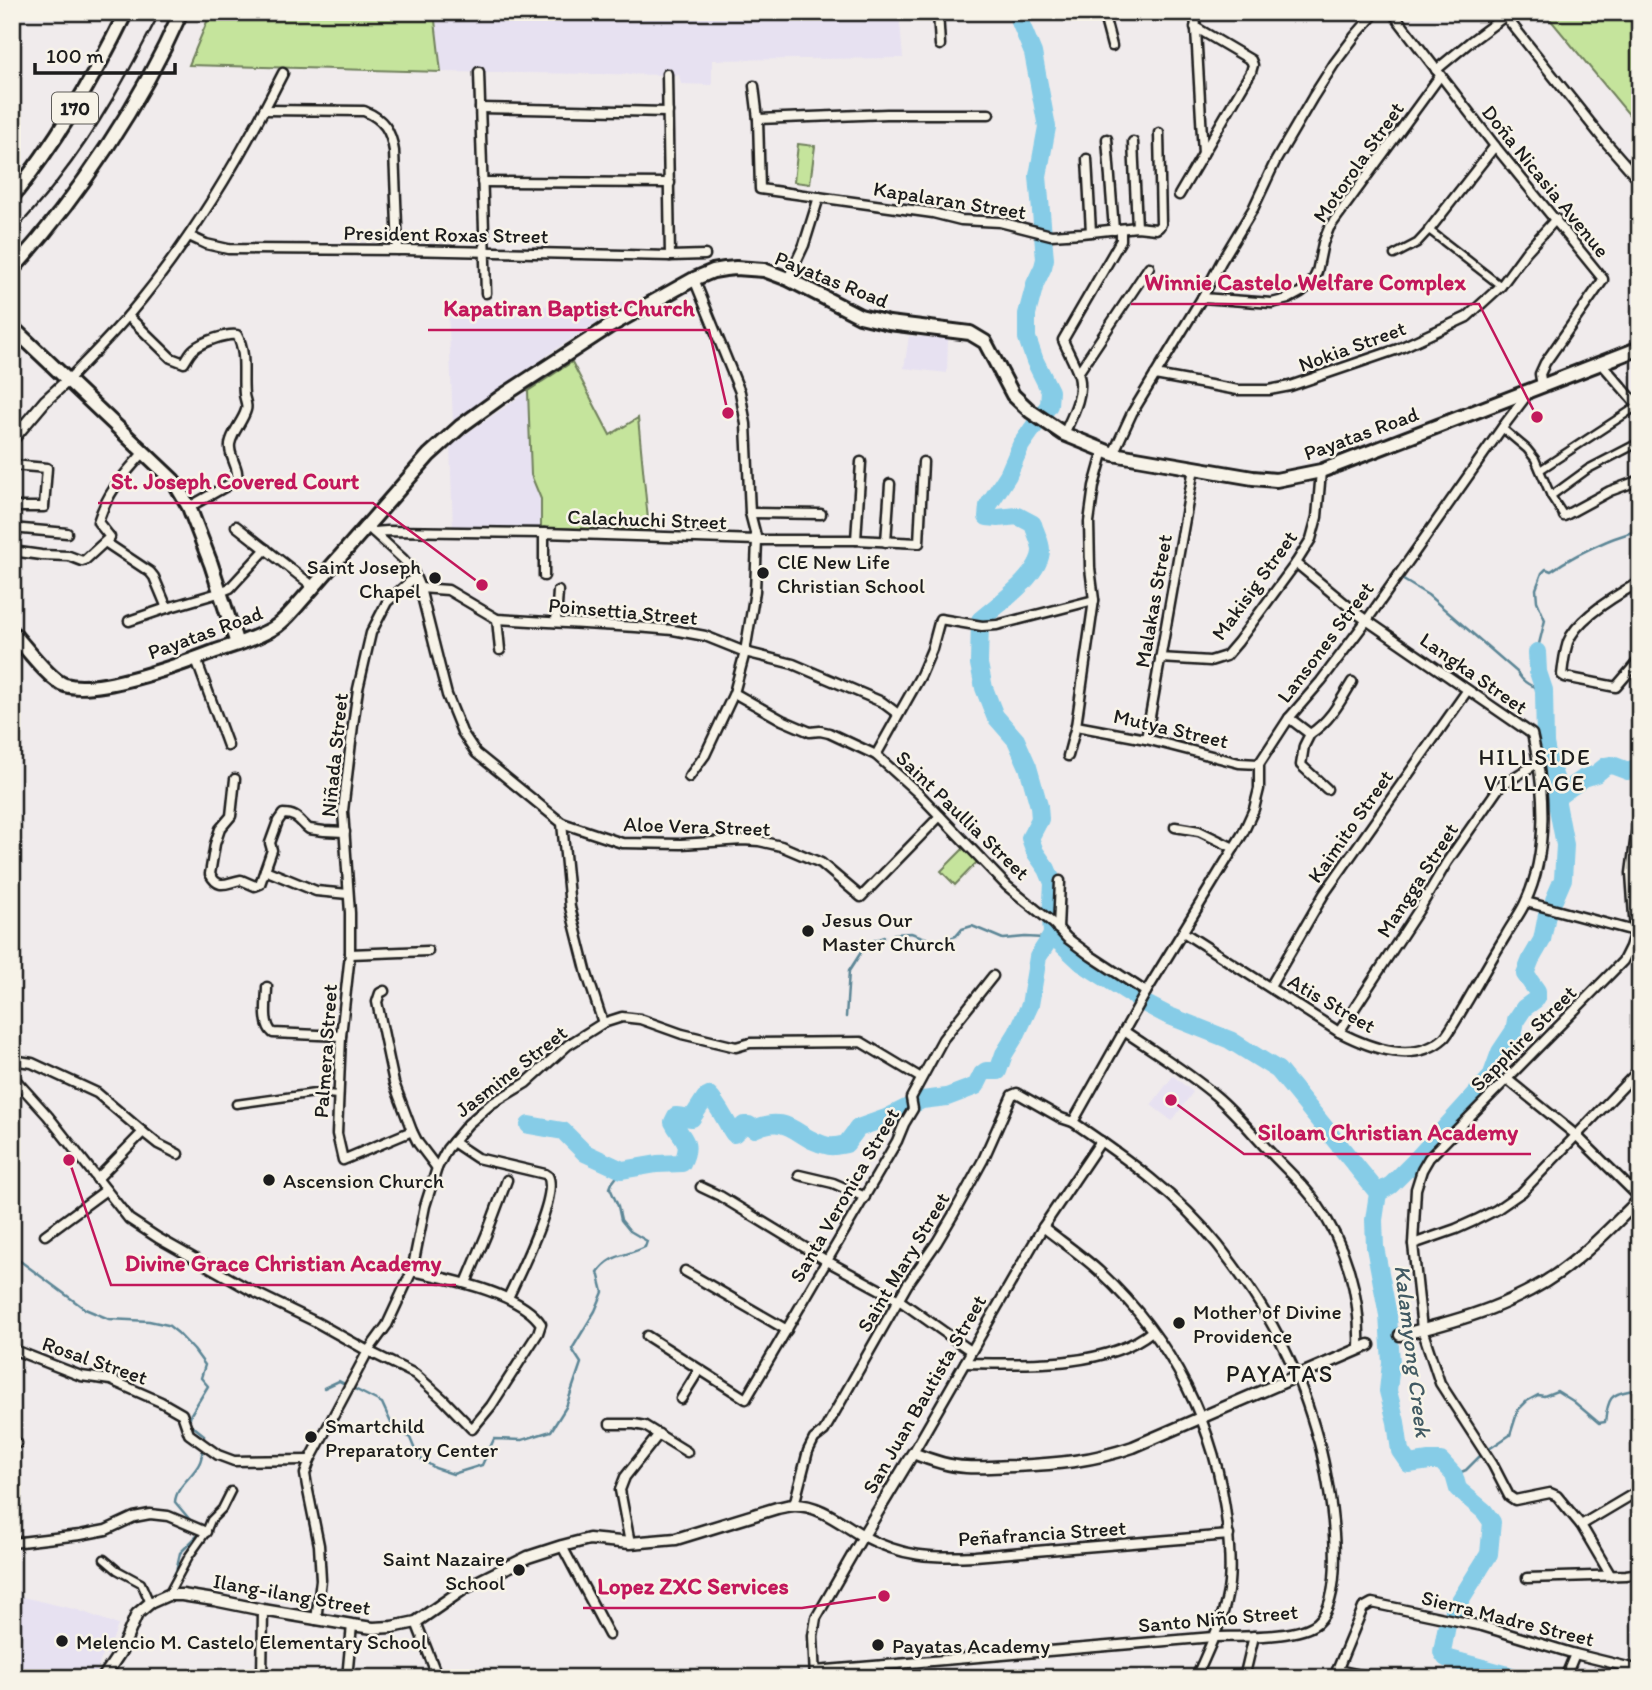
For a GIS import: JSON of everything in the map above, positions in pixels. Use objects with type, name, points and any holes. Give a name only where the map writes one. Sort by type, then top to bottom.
[{"type":"main road","name":"170","points":[[12,197],[40,162],[76,106],[126,12]]},
{"type":"main road","name":"170","points":[[12,270],[77,190],[116,132],[148,79],[181,12]]},
{"type":"main road","name":"Payatas Road","points":[[12,632],[49,674],[63,685],[83,687],[162,670],[271,630],[280,624],[371,529],[429,456],[484,410],[610,326],[713,271],[736,268],[764,270],[788,279],[860,316],[889,323],[970,333],[979,337],[990,349],[1013,395],[1030,411],[1064,434],[1109,452],[1276,480],[1321,471],[1640,348]]},
{"type":"main road","points":[[12,327],[173,480],[189,507],[237,644]]},
{"type":"street","points":[[938,12],[940,45]]},
{"type":"street","points":[[1103,12],[1112,46]]},
{"type":"street","points":[[1195,12],[1203,154]]},
{"type":"street","points":[[1068,757],[1076,726],[1094,600],[1089,522],[1094,486],[1109,452],[1202,298],[1275,162],[1320,86],[1355,36],[1376,12]]},
{"type":"street","name":"Doña Nicasia Avenue","points":[[1392,12],[1603,281],[1545,363],[1536,388]]},
{"type":"street","points":[[1504,14],[1640,181]]},
{"type":"street","name":"Motorola Street","points":[[1202,298],[1272,303],[1307,289],[1317,272],[1329,228],[1438,73],[1504,14]]},
{"type":"street","points":[[1178,195],[1253,65],[1251,60],[1195,27]]},
{"type":"street","points":[[479,72],[486,293]]},
{"type":"street","points":[[12,440],[45,401],[128,316],[189,236],[227,178],[283,73]]},
{"type":"street","points":[[667,74],[670,256]]},
{"type":"street","points":[[754,86],[758,119],[887,114],[989,114]]},
{"type":"street","points":[[480,108],[668,112]]},
{"type":"street","points":[[264,110],[365,111],[387,126],[394,151],[398,250]]},
{"type":"street","name":"Kapalaran Street","points":[[758,119],[760,189],[933,213],[961,220],[1000,222],[1051,235],[1160,227],[1159,133]]},
{"type":"street","points":[[1064,434],[1081,386],[1063,340],[1121,240],[1117,229],[1107,139]]},
{"type":"street","points":[[1133,142],[1137,227]]},
{"type":"street","points":[[1394,255],[1418,243],[1495,146]]},
{"type":"street","points":[[1087,159],[1091,232]]},
{"type":"street","points":[[482,182],[670,183]]},
{"type":"street","points":[[788,279],[804,245],[819,197]]},
{"type":"street","name":"Nokia Street","points":[[1155,375],[1238,390],[1269,390],[1290,387],[1398,349],[1467,317],[1501,286],[1556,219]]},
{"type":"street","points":[[1429,230],[1501,286]]},
{"type":"street","name":"President Roxas Street","points":[[189,236],[206,244],[228,248],[705,255]]},
{"type":"street","points":[[1078,373],[1149,267]]},
{"type":"street","points":[[689,777],[705,755],[734,693],[745,652],[755,591],[757,540],[750,513],[746,424],[740,392],[694,279]]},
{"type":"street","points":[[128,316],[172,358],[184,363],[194,349],[211,340],[230,334],[237,335],[240,341],[247,405],[229,448],[238,475],[237,480],[189,507]]},
{"type":"street","points":[[1540,470],[1639,406],[1601,363]]},
{"type":"street","name":"Lansones Street","points":[[1073,1122],[1146,992],[1243,833],[1254,809],[1259,789],[1259,764],[1289,718],[1367,620],[1502,428],[1536,388]]},
{"type":"street","points":[[1502,428],[1535,459],[1551,496],[1564,516],[1610,491],[1640,480]]},
{"type":"street","points":[[1551,496],[1588,469],[1640,443]]},
{"type":"street","points":[[12,551],[68,556],[84,561],[110,537],[98,522],[104,503],[118,482],[144,453]]},
{"type":"street","points":[[856,540],[861,462]]},
{"type":"street","name":"Calachuchi Street","points":[[371,529],[919,543],[923,462]]},
{"type":"street","points":[[12,465],[47,468],[44,507],[12,507]]},
{"type":"street","name":"Malakas Street","points":[[1146,739],[1194,468]]},
{"type":"street","name":"Makisig Street","points":[[1160,658],[1210,661],[1226,656],[1311,539],[1317,517],[1321,471]]},
{"type":"street","points":[[886,542],[890,484]]},
{"type":"street","points":[[750,513],[821,514]]},
{"type":"street","points":[[236,526],[314,587]]},
{"type":"street","points":[[12,528],[67,533]]},
{"type":"street","points":[[371,529],[412,569],[447,695],[463,732],[480,758],[562,824],[570,906],[603,1023]]},
{"type":"street","points":[[544,533],[544,576]]},
{"type":"street","points":[[105,542],[150,572],[167,608]]},
{"type":"street","points":[[129,621],[220,593],[234,585],[266,550]]},
{"type":"street","name":"Langka Street","points":[[1296,563],[1359,615],[1532,734],[1539,762],[1543,802],[1537,869],[1526,902]]},
{"type":"street","name":"Niñada Street","points":[[350,954],[343,811],[358,689],[371,633],[387,602],[415,577]]},
{"type":"street","points":[[1640,582],[1586,619],[1569,640],[1562,675],[1616,687],[1640,659]]},
{"type":"street","name":"Poinsettia Street","points":[[419,588],[448,590],[497,619],[673,630],[705,636],[745,652],[793,664],[882,702],[898,713]]},
{"type":"street","points":[[556,622],[558,591]]},
{"type":"street","points":[[876,755],[920,675],[932,649],[940,619],[997,625],[1094,600]]},
{"type":"street","points":[[497,619],[500,650]]},
{"type":"street","points":[[197,659],[228,746]]},
{"type":"street","points":[[1327,789],[1301,765],[1304,746],[1310,734],[1322,727],[1338,707],[1352,682]]},
{"type":"street","name":"Kaimito Street","points":[[1270,987],[1324,894],[1467,691]]},
{"type":"street","name":"Saint Paullia Street","points":[[734,693],[782,720],[810,732],[829,733],[876,755],[918,793],[1007,886],[1067,938],[1146,992]]},
{"type":"street","points":[[1289,718],[1310,734]]},
{"type":"street","name":"Mutya Street","points":[[1076,726],[1146,739],[1239,763],[1259,764]]},
{"type":"street","name":"Mangga Street","points":[[1339,1032],[1447,862],[1500,786],[1539,762]]},
{"type":"street","points":[[235,779],[231,816],[220,829],[215,844],[210,874],[217,883],[224,885],[241,880],[257,886],[260,884],[272,850],[270,843],[281,815],[297,817],[309,829],[345,832]]},
{"type":"street","points":[[1526,902],[1637,932],[1631,873],[1640,803]]},
{"type":"street","name":"Aloe Vera Street","points":[[562,824],[622,843],[681,844],[743,840],[781,846],[821,863],[861,897],[940,816]]},
{"type":"street","points":[[1175,827],[1199,831],[1234,848]]},
{"type":"street","points":[[265,870],[316,891],[348,894]]},
{"type":"street","points":[[1053,924],[1060,881]]},
{"type":"street","name":"Atis Street","points":[[1183,932],[1339,1032],[1380,1049],[1408,1052],[1430,1048],[1447,1036],[1526,902]]},
{"type":"street","name":"Sapphire Street","points":[[1581,1525],[1553,1493],[1515,1500],[1509,1496],[1485,1452],[1440,1383],[1422,1329],[1413,1244],[1416,1189],[1429,1158],[1623,961],[1637,932]]},
{"type":"street","points":[[350,954],[428,951]]},
{"type":"street","name":"Palmera Street","points":[[350,954],[338,1095],[337,1134],[343,1160],[412,1131]]},
{"type":"street","name":"Santa Veronica Street","points":[[699,1370],[746,1399],[897,1142],[913,1109],[911,1098],[943,1039],[993,975]]},
{"type":"street","points":[[267,987],[267,1018],[271,1032],[341,1036]]},
{"type":"street","points":[[384,991],[380,993],[377,1002],[394,1083],[418,1143],[437,1168]]},
{"type":"street","name":"Jasmine Street","points":[[316,1620],[321,1580],[319,1545],[305,1474],[368,1351],[387,1325],[412,1271],[425,1206],[437,1168],[468,1124],[491,1104],[526,1083],[568,1045],[603,1023],[625,1017],[736,1047],[750,1043],[861,1042],[921,1078]]},
{"type":"street","points":[[913,1453],[964,1467],[1079,1461],[1114,1453],[1364,1346],[1346,1258],[1331,1225],[1314,1199],[1218,1097],[1124,1031]]},
{"type":"street","points":[[12,1060],[32,1063],[97,1093],[143,1132],[178,1154]]},
{"type":"street","points":[[1413,1244],[1456,1229],[1496,1210],[1521,1192],[1640,1069]]},
{"type":"street","points":[[12,1076],[48,1116],[129,1219],[252,1291],[415,1374],[472,1429],[491,1406],[538,1333],[541,1324],[537,1318],[508,1298],[466,1283],[412,1271]]},
{"type":"street","points":[[1400,1335],[1502,1305],[1542,1284],[1572,1263],[1640,1198],[1577,1136],[1507,1079]]},
{"type":"street","points":[[236,1104],[315,1093],[338,1095]]},
{"type":"street","name":"Saint Mary Street","points":[[794,1505],[808,1451],[814,1439],[824,1431],[907,1285],[937,1242],[983,1160],[1012,1096],[1017,1093],[1073,1122]]},
{"type":"street","name":"Santo Niño Street","points":[[815,1674],[1294,1632],[1317,1623],[1325,1614],[1336,1569],[1327,1481],[1317,1435],[1283,1345],[1251,1290],[1192,1214],[1160,1185],[1073,1122]]},
{"type":"street","points":[[97,1179],[143,1132]]},
{"type":"street","name":"San Juan Bautista Street","points":[[815,1674],[813,1636],[816,1618],[1042,1227],[1101,1141]]},
{"type":"street","points":[[453,1142],[477,1158],[547,1175],[551,1181],[542,1220],[508,1298]]},
{"type":"street","points":[[799,1175],[838,1185],[865,1197]]},
{"type":"street","points":[[466,1283],[507,1180]]},
{"type":"street","points":[[701,1186],[827,1261],[899,1300],[971,1351]]},
{"type":"street","points":[[45,1235],[106,1190]]},
{"type":"street","points":[[1042,1227],[1102,1274],[1129,1303],[1152,1331],[1181,1376],[1201,1416],[1223,1491],[1228,1535],[1229,1583],[1226,1603],[1196,1678]]},
{"type":"street","points":[[685,1271],[787,1329]]},
{"type":"street","points":[[965,1363],[1023,1364],[1079,1360],[1123,1347],[1152,1331]]},
{"type":"street","points":[[647,1336],[699,1370],[681,1399]]},
{"type":"street","name":"Rosal Street","points":[[12,1349],[81,1376],[111,1380],[162,1402],[182,1414],[189,1434],[218,1455],[234,1461],[310,1460]]},
{"type":"street","points":[[610,1424],[634,1423],[645,1426],[687,1452]]},
{"type":"street","points":[[630,1543],[620,1490],[625,1477],[659,1434]]},
{"type":"street","points":[[1611,1576],[1581,1525],[1640,1490]]},
{"type":"street","points":[[103,1678],[121,1651],[137,1614],[169,1595],[203,1530],[222,1509],[231,1491]]},
{"type":"street","points":[[794,1505],[821,1511],[863,1536]]},
{"type":"street","name":"Ilang-ilang Street","points":[[169,1595],[214,1600],[316,1620],[373,1628],[392,1627],[416,1622],[465,1588],[528,1557],[562,1546],[589,1539],[630,1543],[676,1539],[794,1505]]},
{"type":"street","points":[[12,1543],[106,1530],[134,1517],[150,1514],[167,1516],[203,1530]]},
{"type":"street","name":"Peñafrancia Street","points":[[863,1536],[881,1546],[898,1551],[938,1558],[1228,1535]]},
{"type":"street","points":[[562,1546],[609,1635]]},
{"type":"street","points":[[104,1559],[117,1570],[141,1583],[150,1604]]},
{"type":"street","points":[[1527,1578],[1640,1573]]},
{"type":"street","name":"Sierra Madre Street","points":[[1336,1674],[1363,1608],[1373,1603],[1482,1626],[1640,1670]]},
{"type":"street","points":[[262,1678],[263,1610]]},
{"type":"street","points":[[416,1622],[438,1678]]},
{"type":"street","points":[[346,1678],[352,1625]]},
{"type":"street","points":[[1244,1678],[1254,1636]]},
{"type":"street","points":[[1565,1678],[1575,1654]]},
{"type":"street","points":[[1621,1678],[1626,1667]]},
{"type":"street","points":[[1336,1674],[1376,1678]]},
{"type":"shaded area","points":[[434,12],[899,12],[903,58],[712,60],[712,85],[681,84],[679,75],[441,72]]},
{"type":"shaded area","points":[[631,302],[556,349],[453,423],[448,307]]},
{"type":"shaded area","points":[[909,336],[948,339],[947,373],[904,368]]},
{"type":"shaded area","points":[[528,391],[531,475],[541,499],[541,528],[535,531],[453,528],[450,445]]},
{"type":"shaded area","points":[[1173,1076],[1193,1092],[1172,1121],[1151,1105]]},
{"type":"shaded area","name":"Melencio M. Castelo Elementary School","points":[[18,1596],[78,1610],[118,1625],[107,1655],[103,1654],[94,1678],[34,1678],[12,1673],[12,1627]]},
{"type":"green space","points":[[211,12],[434,12],[441,72],[189,65]]},
{"type":"green space","points":[[1544,12],[1640,12],[1640,128]]},
{"type":"green space","points":[[798,144],[815,146],[810,184],[794,182]]},
{"type":"green space","points":[[572,362],[610,435],[638,418],[649,530],[541,528],[541,499],[531,475],[528,391]]},
{"type":"green space","points":[[965,847],[979,860],[955,885],[941,871]]},
{"type":"waterway","name":"Kalamyong Creek","points":[[1016,12],[1033,53],[1047,127],[1038,176],[1045,259],[1027,314],[1027,338],[1050,391],[1049,405],[1021,445],[1008,475],[988,506],[987,517],[1018,516],[1033,524],[1041,550],[1039,560],[1026,579],[980,620],[979,664],[984,688],[995,716],[1016,740],[1028,767],[1039,806],[1040,819],[1030,838],[1053,883],[1052,935],[1082,963],[1134,996]]},
{"type":"waterway","points":[[1537,652],[1545,620],[1537,601],[1536,589],[1542,573],[1546,569],[1551,571],[1611,539],[1640,529]]},
{"type":"waterway","points":[[1400,578],[1428,595],[1517,672],[1525,682],[1544,690]]},
{"type":"waterway","points":[[1537,652],[1538,672],[1544,690],[1545,743],[1557,784],[1556,798],[1565,845],[1563,879],[1554,900]]},
{"type":"waterway","points":[[1556,798],[1606,766],[1612,765],[1628,771],[1640,766]]},
{"type":"waterway","points":[[1378,1193],[1391,1185],[1415,1161],[1491,1077],[1500,1052],[1514,1031],[1516,1020],[1524,1008],[1537,997],[1537,991],[1525,974],[1542,940],[1547,915]]},
{"type":"waterway","points":[[894,934],[911,933],[937,942],[956,936],[962,929],[972,926],[1003,939],[1044,938],[1052,935]]},
{"type":"waterway","points":[[529,1125],[563,1131],[585,1153],[622,1170],[682,1163],[686,1145],[673,1122],[676,1116],[692,1118],[709,1096],[734,1134],[744,1125],[754,1129],[777,1124],[785,1125],[818,1143],[831,1146],[846,1144],[858,1128],[922,1100],[947,1097],[976,1086],[986,1071],[998,1071],[1030,1005],[1038,957],[1052,935]]},
{"type":"waterway","points":[[846,1017],[849,971],[867,943],[884,937]]},
{"type":"waterway","name":"Kalamyong Creek","points":[[1146,1004],[1230,1040],[1278,1070],[1378,1193],[1374,1220],[1375,1247],[1388,1315],[1391,1363],[1388,1391],[1400,1451],[1409,1464],[1441,1461],[1454,1475],[1458,1489],[1484,1511],[1492,1522],[1489,1554],[1454,1610]]},
{"type":"waterway","points":[[324,1388],[339,1381],[382,1403],[392,1425],[410,1438],[418,1457],[435,1468],[453,1474],[482,1465],[494,1439],[522,1440],[551,1431],[566,1407],[581,1363],[572,1349],[603,1292],[598,1272],[608,1261],[645,1247],[647,1241],[630,1231],[621,1220],[610,1188],[622,1170]]},
{"type":"waterway","points":[[12,1255],[85,1309],[109,1319],[168,1325],[178,1333],[205,1365],[201,1378],[208,1386],[191,1414],[189,1423],[204,1435],[204,1441]]},
{"type":"waterway","points":[[1454,1475],[1466,1470],[1483,1453],[1510,1435],[1518,1410],[1538,1395],[1544,1396],[1557,1391],[1599,1423],[1605,1422],[1608,1404],[1614,1396],[1640,1388]]},
{"type":"waterway","points":[[203,1447],[200,1462],[178,1492],[175,1502],[191,1521],[203,1527]]},
{"type":"waterway","points":[[169,1586],[180,1553],[200,1533]]},
{"type":"waterway","points":[[209,1604],[261,1615]]},
{"type":"waterway","points":[[1447,1625],[1442,1652],[1446,1658],[1519,1678]]},
{"type":"railway","points":[[12,234],[53,187],[87,140],[160,12]]},
{"type":"place","name":"Kapatiran Baptist Church","points":[[728,413]]},
{"type":"place","name":"Winnie Castelo Welfare Complex","points":[[1537,417]]},
{"type":"place","name":"ClE New Life Christian School","points":[[763,573]]},
{"type":"place","name":"Saint Joseph Chapel","points":[[435,578]]},
{"type":"place","name":"St. Joseph Covered Court","points":[[482,585]]},
{"type":"place","name":"Jesus Our Master Church","points":[[808,931]]},
{"type":"place","name":"Siloam Christian Academy","points":[[1171,1100]]},
{"type":"place","name":"Divine Grace Christian Academy","points":[[69,1160]]},
{"type":"place","name":"Ascension Church","points":[[269,1180]]},
{"type":"place","name":"Mother of Divine Providence","points":[[1179,1323]]},
{"type":"place","name":"Smartchild Preparatory Center","points":[[311,1437]]},
{"type":"place","name":"Saint Nazaire School","points":[[519,1570]]},
{"type":"place","name":"Lopez ZXC Services","points":[[884,1596]]},
{"type":"place","name":"Melencio M. Castelo Elementary School","points":[[62,1641]]},
{"type":"place","name":"Payatas Academy","points":[[878,1645]]},
{"type":"district","name":"HILLSIDE VILLAGE","points":[[1535,770]]},
{"type":"district","name":"PAYATAS","points":[[1280,1373]]}]
